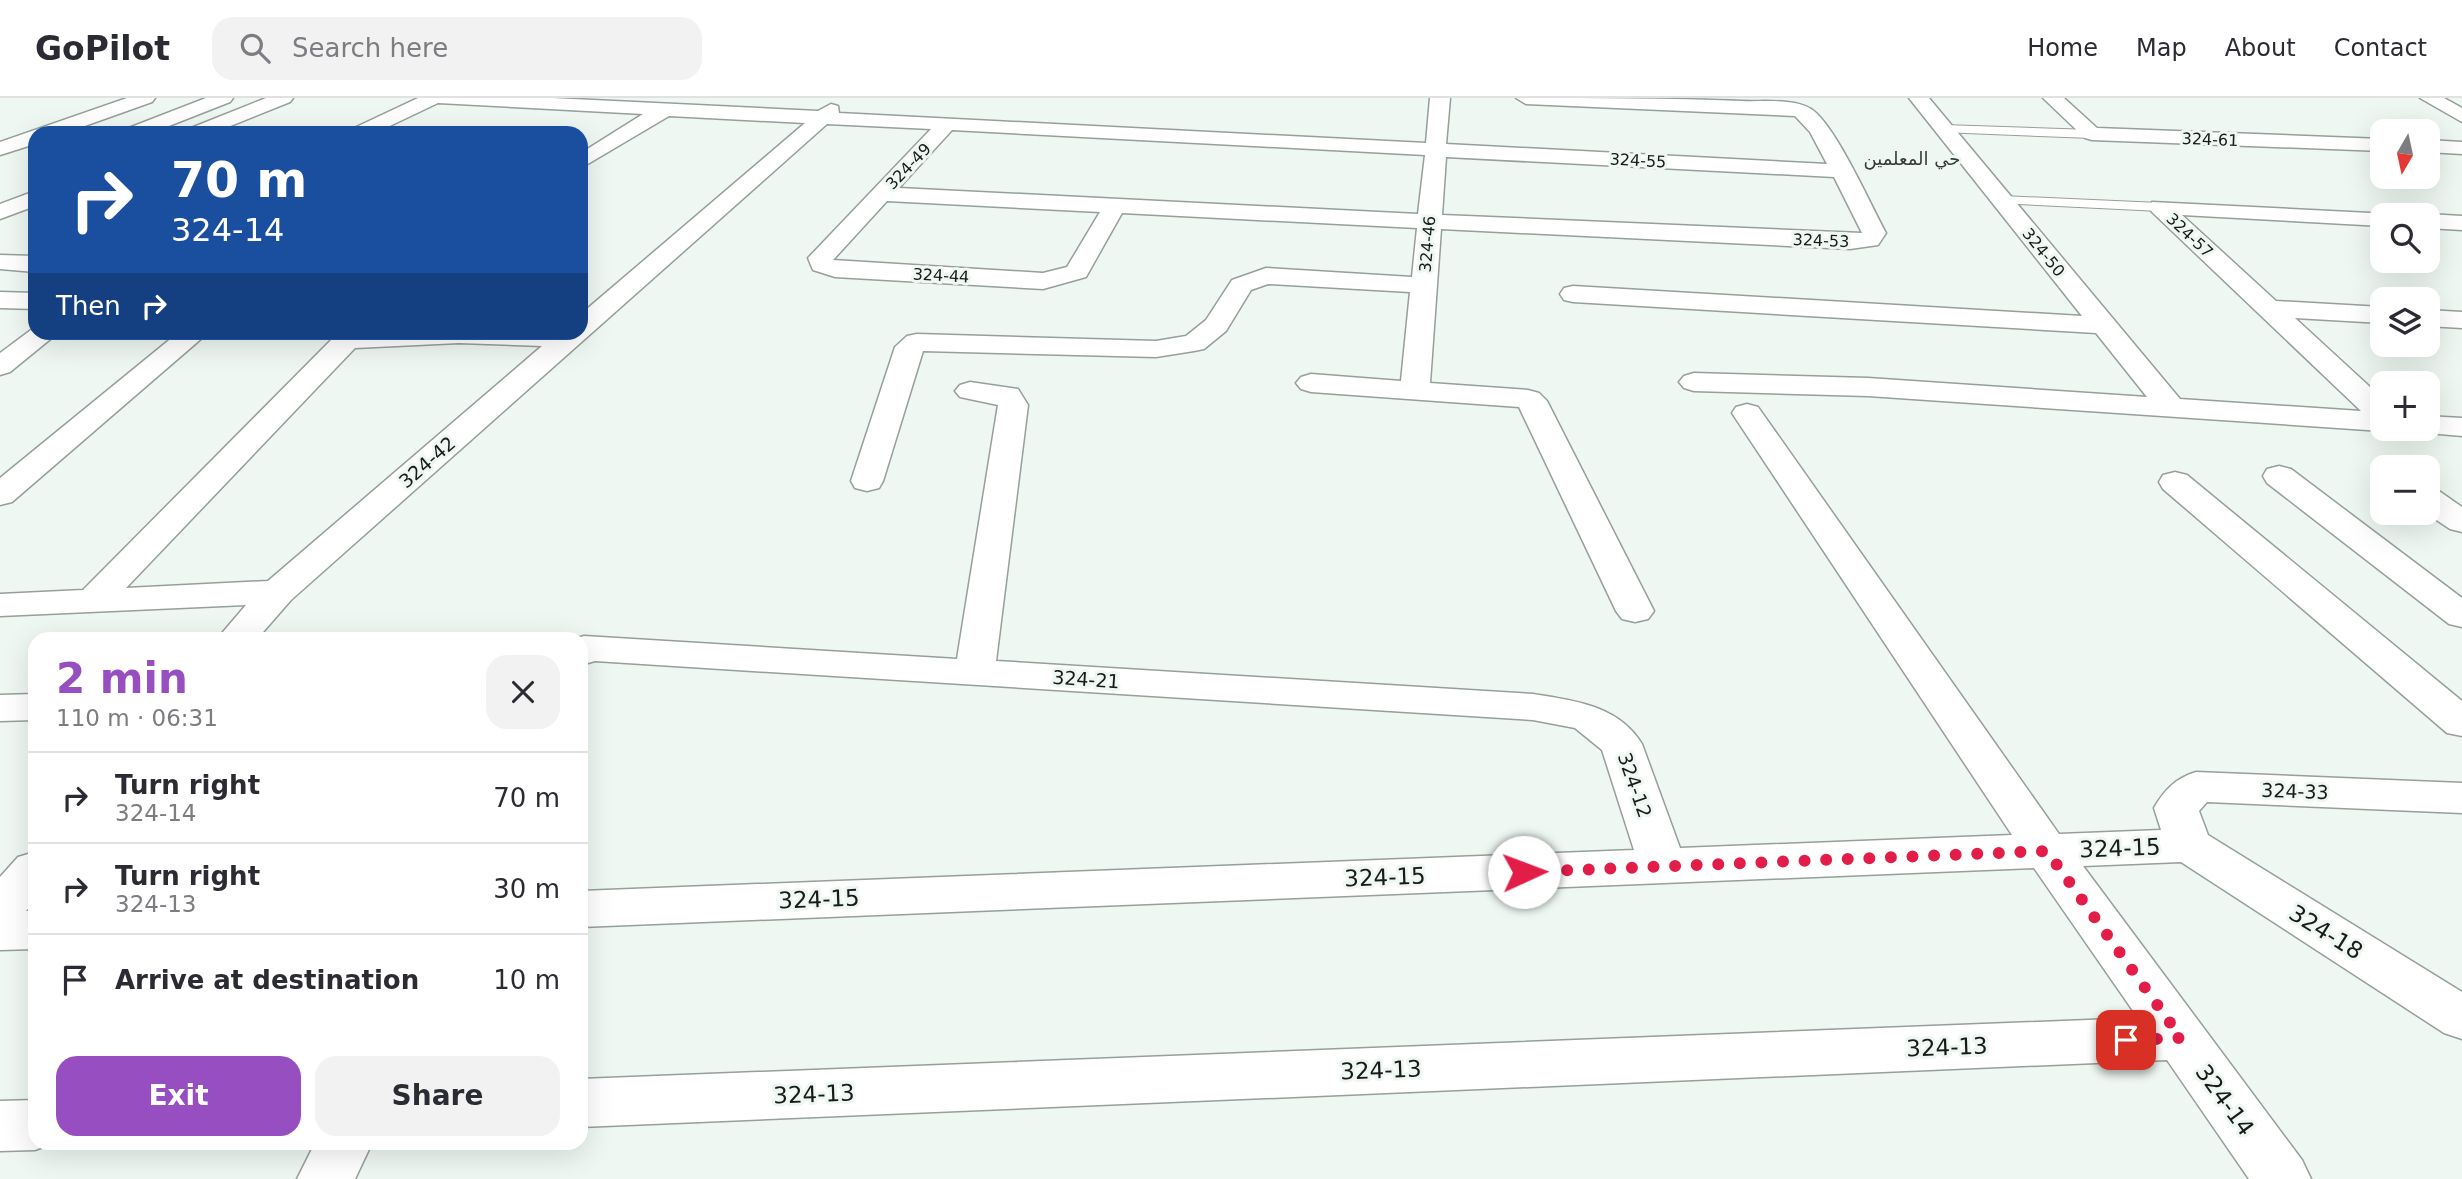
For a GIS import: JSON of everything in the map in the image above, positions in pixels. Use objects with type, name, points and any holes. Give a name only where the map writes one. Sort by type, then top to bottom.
[{"type":"street","points":[[66,126],[145,98]]},
{"type":"street","points":[[151,126],[223,98]]},
{"type":"street","points":[[213,126],[283,98]]},
{"type":"street","points":[[375,126],[437,98],[1436,150]]},
{"type":"street","name":"324-42","points":[[588,319],[846,98]]},
{"type":"street","name":"324-46","points":[[1415,389],[1440,98]]},
{"type":"street","name":"324-53","points":[[1429,222],[1850,242],[1870,240],[1874,233],[1812,120],[1803,113],[1782,109],[1525,98]]},
{"type":"street","name":"324-50","points":[[1919,98],[2169,405]]},
{"type":"street","points":[[2053,98],[2092,134]]},
{"type":"street","points":[[2430,98],[2462,116]]},
{"type":"street","points":[[588,157],[663,110]]},
{"type":"street","name":"324-49","points":[[881,194],[947,124]]},
{"type":"street","name":"324-61","points":[[2092,134],[2370,145]]},
{"type":"street","points":[[0,149],[28,139]]},
{"type":"street","points":[[2440,147],[2462,148]]},
{"type":"street","name":"324-55","points":[[1436,150],[1840,171]]},
{"type":"street","name":"324-49","points":[[881,194],[1429,222]]},
{"type":"street","name":"324-44","points":[[881,194],[820,258],[822,265],[848,270],[1043,281],[1062,278],[1077,272],[1115,205]]},
{"type":"street","points":[[0,212],[28,201]]},
{"type":"street","name":"324-57","points":[[2161,207],[2370,218]]},
{"type":"street","name":"324-57","points":[[2161,207],[2370,404]]},
{"type":"street","points":[[2440,222],[2462,223]]},
{"type":"street","points":[[0,262],[28,264]]},
{"type":"street","points":[[867,481],[909,347],[916,342],[1156,349],[1194,343],[1216,326],[1241,285],[1266,276],[1424,285]]},
{"type":"street","points":[[1573,294],[2104,325]]},
{"type":"street","points":[[0,300],[28,301]]},
{"type":"street","points":[[2269,309],[2370,314]]},
{"type":"street","points":[[2440,319],[2462,320]]},
{"type":"street","points":[[0,366],[35,340]]},
{"type":"street","points":[[0,495],[186,340]]},
{"type":"street","points":[[96,598],[348,340]]},
{"type":"street","name":"324-42","points":[[242,632],[278,592],[564,340]]},
{"type":"street","points":[[1694,382],[1868,387],[2169,405],[2370,421]]},
{"type":"street","points":[[1311,383],[1528,399],[1536,407],[1634,611]]},
{"type":"street","points":[[970,391],[1007,395],[1013,405],[975,672]]},
{"type":"street","name":"324-14","points":[[1746,413],[2047,851],[2282,1179]]},
{"type":"street","points":[[2279,476],[2462,616]]},
{"type":"street","points":[[2175,482],[2462,723]]},
{"type":"street","points":[[2440,507],[2462,522]]},
{"type":"street","points":[[0,605],[96,598],[278,592]]},
{"type":"street","name":"324-21","points":[[588,650],[1533,706],[1588,717]]},
{"type":"street","points":[[0,708],[28,706]]},
{"type":"street","name":"324-12","points":[[1588,717],[1621,744],[1662,866]]},
{"type":"street","name":"324-33","points":[[2189,845],[2176,808],[2196,787],[2462,798]]},
{"type":"street","name":"324-15","points":[[588,909],[2189,845]]},
{"type":"street","name":"324-18","points":[[2189,845],[2462,1018]]},
{"type":"street","points":[[0,909],[28,877]]},
{"type":"street","points":[[0,931],[28,930]]},
{"type":"street","name":"324-13","points":[[588,1103],[2181,1038]]},
{"type":"street","points":[[0,1126],[28,1125]]},
{"type":"street","points":[[326,1179],[340,1150]]},
{"type":"lane","points":[[1944,129],[2092,134]]},
{"type":"lane","points":[[2002,200],[2161,207]]},
{"type":"district","name":"حي المعلمين","points":[[1912,159]]},
{"type":"route","points":[[1524,872],[2047,851],[2181,1038],[2126,1040]]}]
